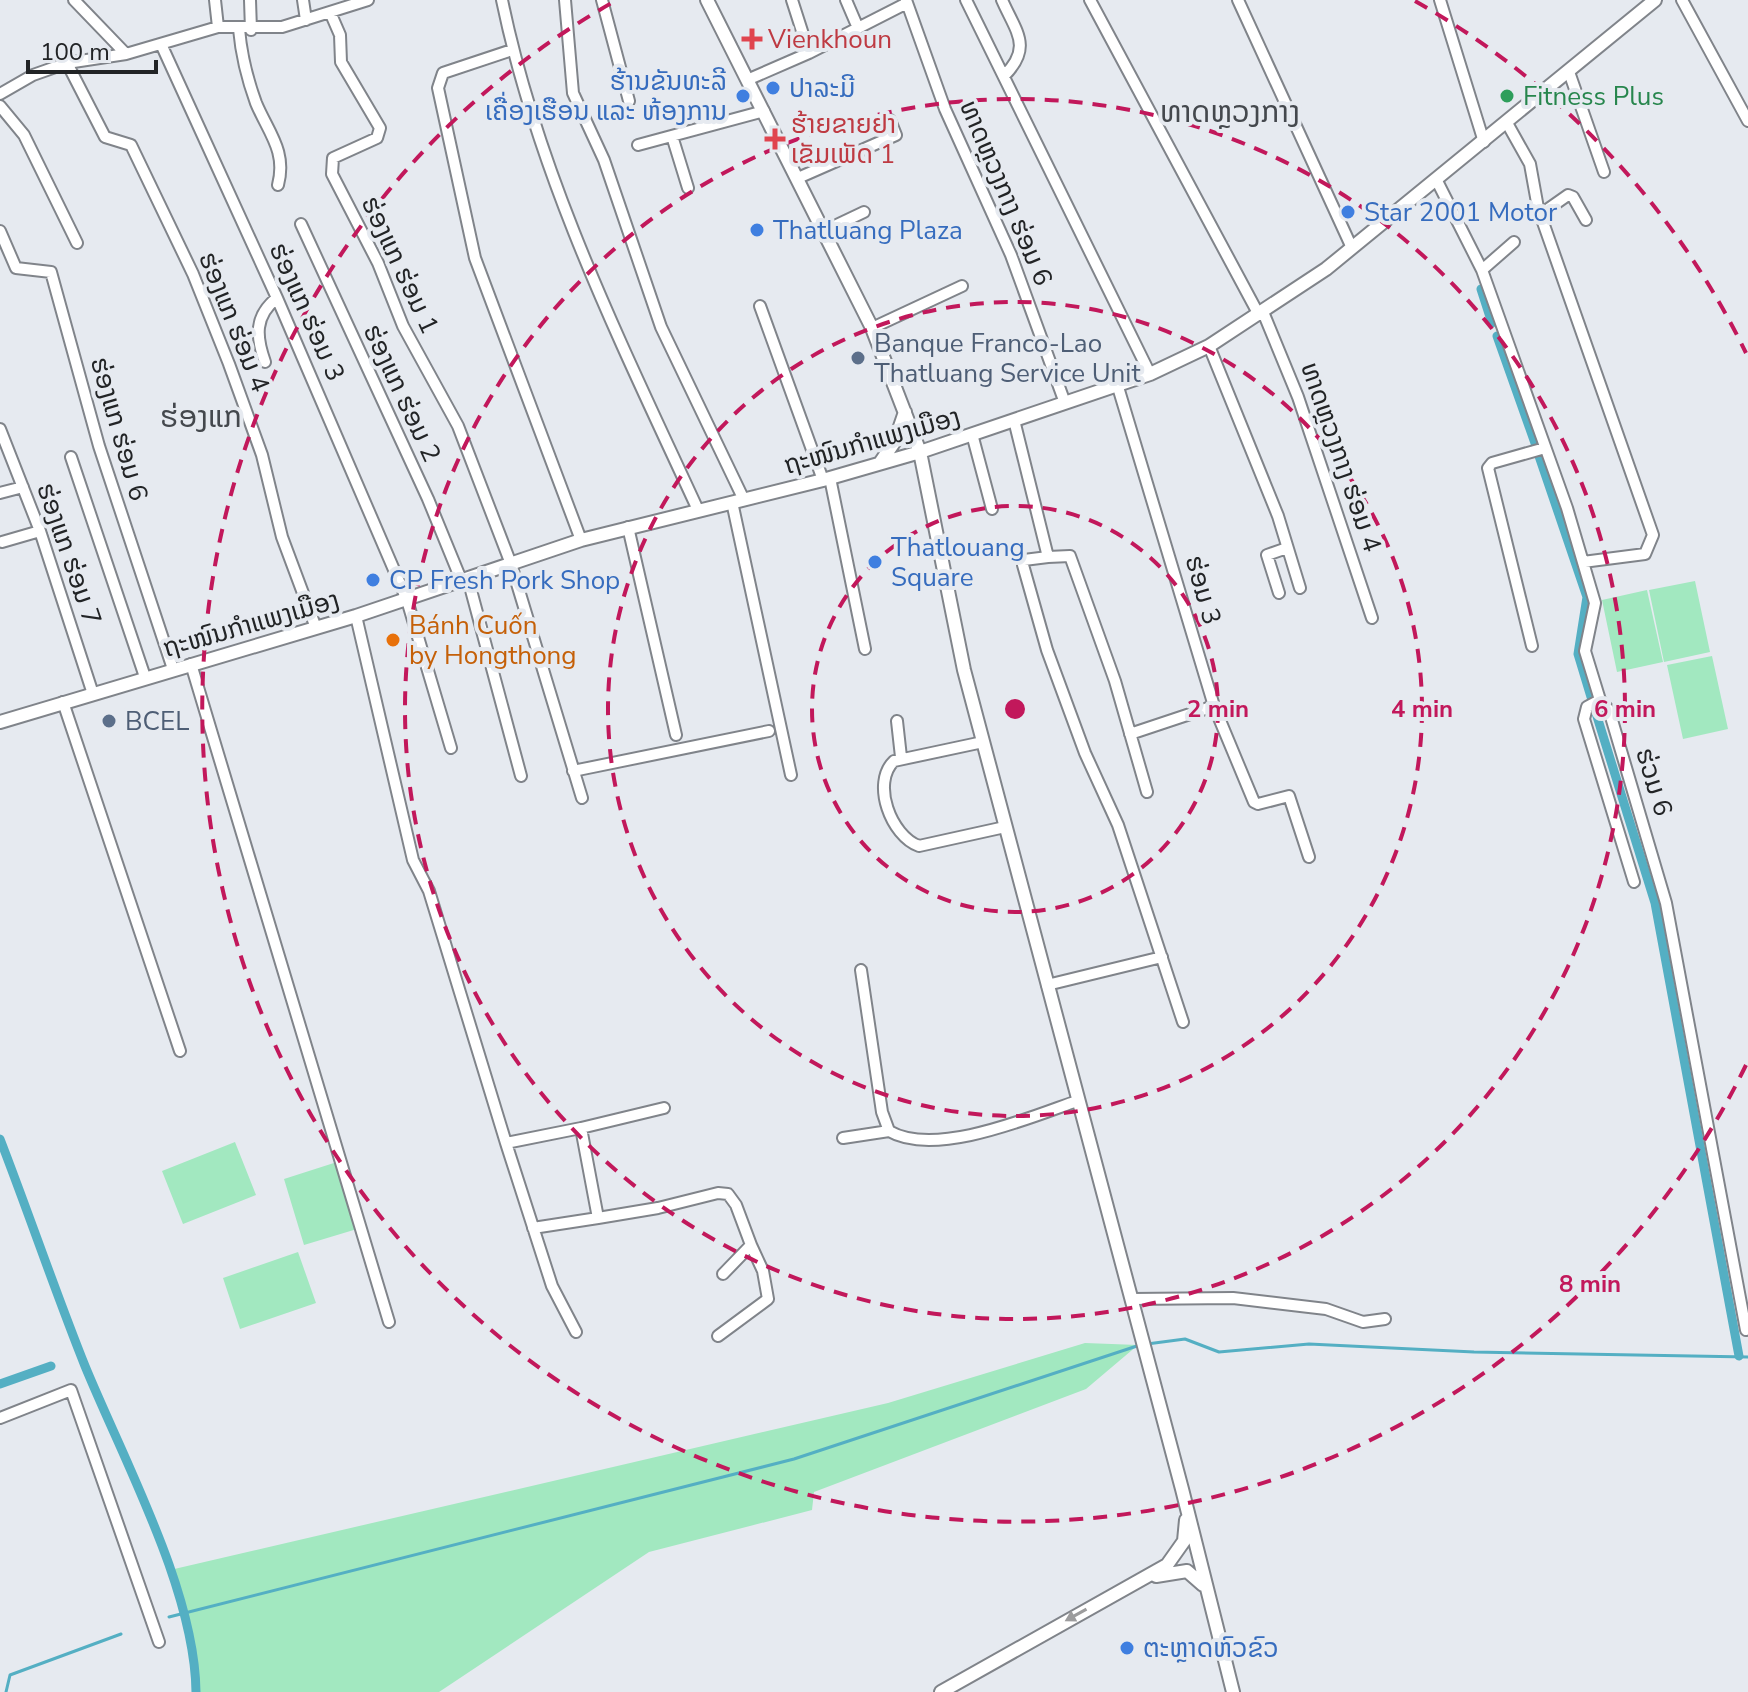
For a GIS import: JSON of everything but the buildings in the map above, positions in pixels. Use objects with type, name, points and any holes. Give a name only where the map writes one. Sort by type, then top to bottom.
[{"type":"main road","points":[[707,0],[872,328],[906,409],[920,452],[964,670],[1140,1329],[1233,1692]]},
{"type":"main road","name":"ຖະໜົນກຳແພງເມືອງ","points":[[0,722],[356,616],[581,540],[827,479],[920,452],[1150,374],[1209,346],[1352,248],[1655,0]]},
{"type":"main road","points":[[880,464],[895,441],[906,409]]},
{"type":"main road","points":[[941,1692],[1167,1565],[1184,1541],[1187,1526],[1182,1489]]},
{"type":"main road","points":[[1145,1579],[1180,1570],[1191,1572],[1202,1582],[1212,1606]]},
{"type":"street","points":[[74,0],[126,54]]},
{"type":"street","points":[[215,0],[218,27]]},
{"type":"street","points":[[250,0],[245,29],[252,90],[279,146],[281,172],[278,185]]},
{"type":"street","points":[[303,0],[306,20]]},
{"type":"street","points":[[0,94],[33,75],[67,63],[126,54],[218,27],[282,27],[335,7],[368,0]]},
{"type":"street","points":[[502,0],[512,50],[588,269],[698,510]]},
{"type":"street","points":[[565,0],[573,93],[604,160],[661,327],[738,501],[791,775]]},
{"type":"street","points":[[602,0],[629,101]]},
{"type":"street","points":[[792,0],[809,53]]},
{"type":"street","points":[[846,0],[858,28]]},
{"type":"street","points":[[966,0],[1150,374]]},
{"type":"street","points":[[1002,0],[1021,46],[1018,62],[1004,76]]},
{"type":"street","name":"ທາດຫຼວງກາງ ຮ່ອມ 4","points":[[1090,0],[1261,313],[1298,397],[1372,618]]},
{"type":"street","points":[[1238,0],[1352,248]]},
{"type":"street","points":[[1440,0],[1484,142]]},
{"type":"street","points":[[1682,0],[1748,121]]},
{"type":"street","points":[[747,80],[809,53],[906,2]]},
{"type":"street","name":"ທາດຫຼວງກາງ ຮ່ອມ 6","points":[[906,2],[945,109],[1011,255],[1065,403]]},
{"type":"street","name":"ຮ່ອງແກ ຮ່ອມ 1","points":[[335,7],[341,62],[380,128],[377,138],[333,158],[332,174],[378,263],[403,326],[458,426],[511,564]]},
{"type":"street","name":"ຮ່ອງແກ ຮ່ອມ 3","points":[[161,44],[277,298],[407,600],[451,748]]},
{"type":"street","points":[[512,50],[443,73],[438,88],[475,258],[581,540]]},
{"type":"street","name":"ຮ່ອງແກ ຮ່ອມ 4","points":[[67,63],[105,137],[131,145],[193,274],[262,455],[282,537],[316,628]]},
{"type":"street","points":[[1569,72],[1604,172]]},
{"type":"street","points":[[0,106],[24,135],[77,243]]},
{"type":"street","points":[[638,145],[764,111]]},
{"type":"street","points":[[798,178],[896,135],[890,120],[871,125]]},
{"type":"street","points":[[1507,123],[1530,164],[1541,214],[1653,535],[1645,554],[1583,562]]},
{"type":"street","points":[[672,136],[688,188]]},
{"type":"street","name":"ຮ່ວມ 6","points":[[1436,179],[1482,270],[1545,448],[1595,603],[1585,651],[1600,700],[1609,710],[1666,903],[1746,1330]]},
{"type":"street","points":[[1541,214],[1568,195],[1573,197],[1586,220]]},
{"type":"street","points":[[824,231],[864,212]]},
{"type":"street","name":"ຮ່ອງແກ ຮ່ອມ 2","points":[[301,224],[465,580],[521,776]]},
{"type":"street","name":"ຮ່ອງແກ ຮ່ອມ 6","points":[[0,231],[13,266],[51,272],[115,497],[173,669]]},
{"type":"street","points":[[1482,270],[1514,242]]},
{"type":"street","points":[[872,328],[962,286]]},
{"type":"street","points":[[265,362],[257,341],[259,324],[264,308],[277,298]]},
{"type":"street","points":[[760,306],[827,479],[865,649]]},
{"type":"street","points":[[1209,346],[1278,516],[1300,588]]},
{"type":"street","name":"ຮ່ອມ 3","points":[[1118,387],[1214,706],[1254,802],[1258,804],[1289,796],[1309,857]]},
{"type":"street","points":[[1014,420],[1048,557]]},
{"type":"street","name":"ຮ່ອງແກ ຮ່ອມ 7","points":[[0,429],[40,531],[93,694]]},
{"type":"street","points":[[972,434],[992,509]]},
{"type":"street","points":[[1532,646],[1488,468],[1492,463],[1545,448]]},
{"type":"street","points":[[71,457],[145,677]]},
{"type":"street","points":[[0,493],[23,487]]},
{"type":"street","points":[[628,527],[676,735]]},
{"type":"street","points":[[2,542],[40,531]]},
{"type":"street","points":[[1279,593],[1267,555],[1287,548]]},
{"type":"street","points":[[1147,792],[1115,681],[1070,556],[1024,560],[1043,636],[1085,753],[1118,825],[1183,1022]]},
{"type":"street","points":[[511,564],[582,798]]},
{"type":"street","points":[[356,616],[413,860],[429,891],[552,1286],[576,1332]]},
{"type":"street","points":[[191,664],[389,1322]]},
{"type":"street","points":[[1600,700],[1587,707],[1584,719],[1634,882]]},
{"type":"street","points":[[63,702],[180,1051]]},
{"type":"street","points":[[1130,734],[1214,706]]},
{"type":"street","points":[[897,721],[901,757]]},
{"type":"street","points":[[573,771],[769,731]]},
{"type":"street","points":[[983,742],[901,757],[886,770],[884,787],[890,814],[910,842],[919,846],[1005,827]]},
{"type":"street","points":[[1047,985],[1162,957]]},
{"type":"street","points":[[861,970],[882,1112],[889,1131]]},
{"type":"street","points":[[843,1138],[889,1131],[929,1140],[961,1136],[1077,1101]]},
{"type":"street","points":[[506,1143],[664,1108]]},
{"type":"street","points":[[581,1128],[598,1218]]},
{"type":"street","points":[[533,1228],[658,1208],[718,1193],[728,1194],[736,1205],[763,1271],[768,1299],[718,1336]]},
{"type":"street","points":[[723,1274],[751,1245]]},
{"type":"street","points":[[1132,1299],[1233,1298],[1326,1309],[1363,1322],[1385,1319]]},
{"type":"street","points":[[0,1418],[71,1390],[159,1642]]},
{"type":"green space","points":[[1695,581],[1710,652],[1664,662],[1649,590]]},
{"type":"green space","points":[[1647,590],[1663,662],[1617,672],[1602,600]]},
{"type":"green space","points":[[1712,656],[1728,729],[1683,739],[1667,665]]},
{"type":"green space","points":[[235,1142],[256,1195],[183,1224],[162,1171]]},
{"type":"green space","points":[[337,1162],[357,1229],[304,1245],[284,1179]]},
{"type":"green space","points":[[298,1252],[316,1303],[240,1329],[223,1278]]},
{"type":"green space","points":[[1085,1343],[1138,1345],[1086,1389],[814,1492],[812,1510],[649,1552],[439,1692],[196,1692],[196,1657],[170,1570],[888,1403]]},
{"type":"waterway","points":[[1481,289],[1492,323]]},
{"type":"waterway","points":[[1497,336],[1536,446]]},
{"type":"waterway","points":[[1539,456],[1587,597],[1578,654],[1591,697]]},
{"type":"waterway","points":[[1595,710],[1655,903],[1739,1356]]},
{"type":"waterway","points":[[0,1139],[85,1366],[171,1570],[193,1653],[196,1692]]},
{"type":"waterway","points":[[1147,1344],[1185,1339],[1219,1352],[1309,1344],[1474,1352],[1748,1357]]},
{"type":"waterway","points":[[169,1617],[794,1459],[1140,1345]]},
{"type":"waterway","points":[[0,1384],[51,1366]]},
{"type":"waterway","points":[[6,1692],[10,1675],[121,1634]]},
{"type":"place","name":"Vienkhoun","points":[[752,39]]},
{"type":"place","name":"ປາລະມີ","points":[[773,88]]},
{"type":"place","name":"ຮ້ານຂັນທະລີ ເຄື່ອງເຮືອນ ແລະ ຫ້ອງການ","points":[[743,96]]},
{"type":"place","name":"Fitness Plus","points":[[1507,96]]},
{"type":"place","name":"ຮ້າຍຂາຍຢາ ເຂັມເພັດ 1","points":[[775,139]]},
{"type":"place","name":"Star 2001 Motor","points":[[1348,212]]},
{"type":"place","name":"Thatluang Plaza","points":[[757,230]]},
{"type":"place","name":"Banque Franco-Lao Thatluang Service Unit","points":[[858,358]]},
{"type":"place","name":"Thatlouang Square","points":[[875,562]]},
{"type":"place","name":"CP Fresh Pork Shop","points":[[373,580]]},
{"type":"place","name":"Bánh Cuốn by Hongthong","points":[[393,640]]},
{"type":"place","name":"BCEL","points":[[109,721]]},
{"type":"place","name":"ຕະຫຼາດຫົວຂົວ","points":[[1127,1648]]},
{"type":"district","name":"ທາດຫຼວງກາງ","points":[[1230,112]]},
{"type":"district","name":"ຮ່ອງແກ","points":[[201,417]]}]
